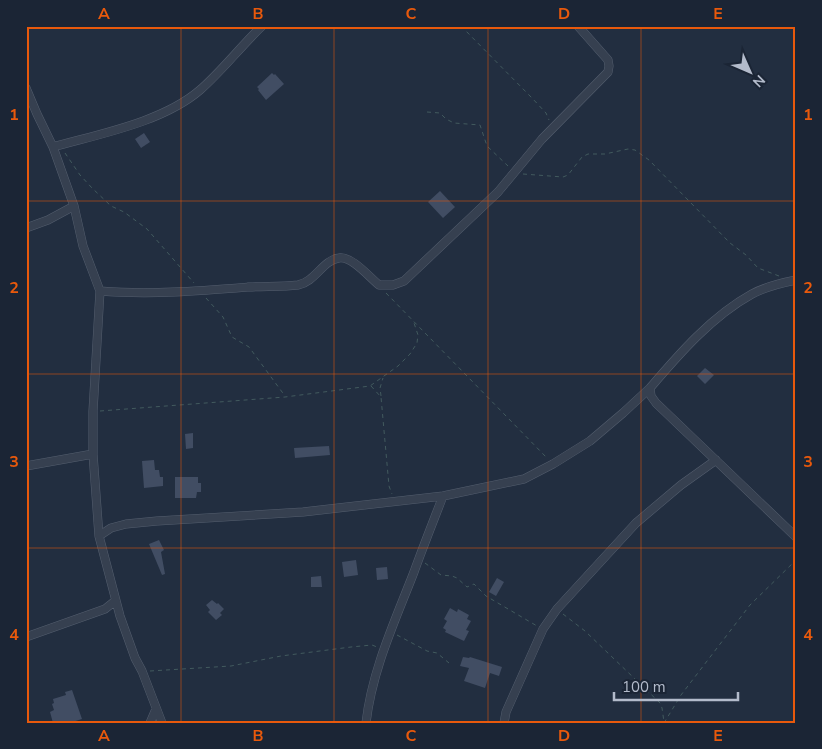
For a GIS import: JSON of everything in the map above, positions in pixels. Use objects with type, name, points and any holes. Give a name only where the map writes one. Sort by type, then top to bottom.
[{"type":"street","points":[[55,147],[128,126],[186,101],[201,90],[262,26]]},
{"type":"street","points":[[100,291],[130,294],[201,291],[269,285],[300,285],[307,282],[330,261],[338,258],[344,258],[355,263],[379,285],[393,285],[404,281],[514,174],[524,159],[608,72],[608,60],[578,26]]},
{"type":"street","points":[[26,88],[37,114],[55,147],[74,206],[83,246],[100,291],[93,411],[93,454],[99,536],[115,601],[134,658],[142,671],[162,723]]},
{"type":"street","points":[[26,228],[48,220],[74,206]]},
{"type":"street","points":[[99,536],[111,528],[157,520],[302,512],[443,496],[524,479],[590,441],[650,388],[689,343],[734,306],[753,293],[776,284],[796,280]]},
{"type":"street","points":[[650,388],[651,396],[656,403],[796,537]]},
{"type":"street","points":[[26,466],[93,454]]},
{"type":"street","points":[[504,723],[506,712],[543,629],[557,609],[636,523],[681,485],[716,460]]},
{"type":"street","points":[[366,723],[369,701],[390,631],[443,496]]},
{"type":"street","points":[[97,519],[111,528]]},
{"type":"street","points":[[26,637],[106,609],[115,601]]},
{"type":"street","points":[[106,609],[120,616]]},
{"type":"street","points":[[150,723],[156,709]]},
{"type":"path","points":[[461,26],[546,113],[552,130]]},
{"type":"path","points":[[427,112],[440,113],[454,123],[480,125],[487,146],[505,162],[514,174],[563,177],[568,175],[582,156],[628,149],[635,150],[649,160],[730,244],[746,255],[758,268],[780,276]]},
{"type":"path","points":[[55,147],[111,206],[124,212],[153,234],[223,317],[232,338],[249,347],[285,397]]},
{"type":"path","points":[[379,285],[553,464]]},
{"type":"path","points":[[93,411],[285,397],[370,386],[384,378],[410,354],[417,343],[418,335],[413,320]]},
{"type":"path","points":[[384,378],[380,388],[389,486],[391,493],[399,501]]},
{"type":"path","points":[[370,386],[381,397]]},
{"type":"path","points":[[418,559],[441,575],[452,576],[467,587],[474,584],[486,596],[543,629]]},
{"type":"path","points":[[664,722],[681,695],[750,605],[796,560]]},
{"type":"path","points":[[557,609],[586,631],[660,704],[664,722]]},
{"type":"path","points":[[390,631],[410,643],[436,653],[449,663]]},
{"type":"path","points":[[142,671],[231,666],[281,656],[368,645],[377,647],[384,652]]},
{"type":"building","points":[[272,73],[284,84],[266,100],[257,87]]},
{"type":"building","points":[[144,133],[150,142],[141,148],[135,139]]},
{"type":"building","points":[[440,191],[455,207],[443,218],[428,202]]},
{"type":"building","points":[[705,368],[714,375],[705,384],[697,376]]},
{"type":"building","points":[[193,433],[193,448],[186,449],[185,434]]},
{"type":"building","points":[[329,446],[330,455],[295,458],[294,448]]},
{"type":"building","points":[[154,460],[155,470],[159,470],[160,477],[163,477],[163,486],[144,488],[142,461]]},
{"type":"building","points":[[175,477],[198,477],[198,483],[201,483],[201,492],[197,492],[196,498],[175,498]]},
{"type":"building","points":[[159,540],[164,550],[161,552],[165,574],[162,575],[149,544]]},
{"type":"building","points":[[356,560],[358,575],[344,577],[342,562]]},
{"type":"building","points":[[387,567],[388,579],[377,580],[376,568]]},
{"type":"building","points":[[321,576],[322,587],[311,587],[311,577]]},
{"type":"building","points":[[497,578],[504,582],[496,596],[489,592]]},
{"type":"building","points":[[212,600],[224,609],[220,613],[222,615],[216,620],[208,612],[210,610],[206,605]]},
{"type":"building","points":[[450,608],[457,612],[458,609],[469,615],[467,619],[471,621],[466,630],[469,631],[464,641],[445,632],[446,630],[443,628],[447,621],[444,619]]},
{"type":"building","points":[[463,657],[470,657],[502,667],[499,676],[490,673],[485,688],[464,681],[469,668],[460,666]]},
{"type":"building","points":[[72,690],[82,719],[69,723],[53,723],[50,712],[54,710],[53,699],[66,695],[65,692]]}]
